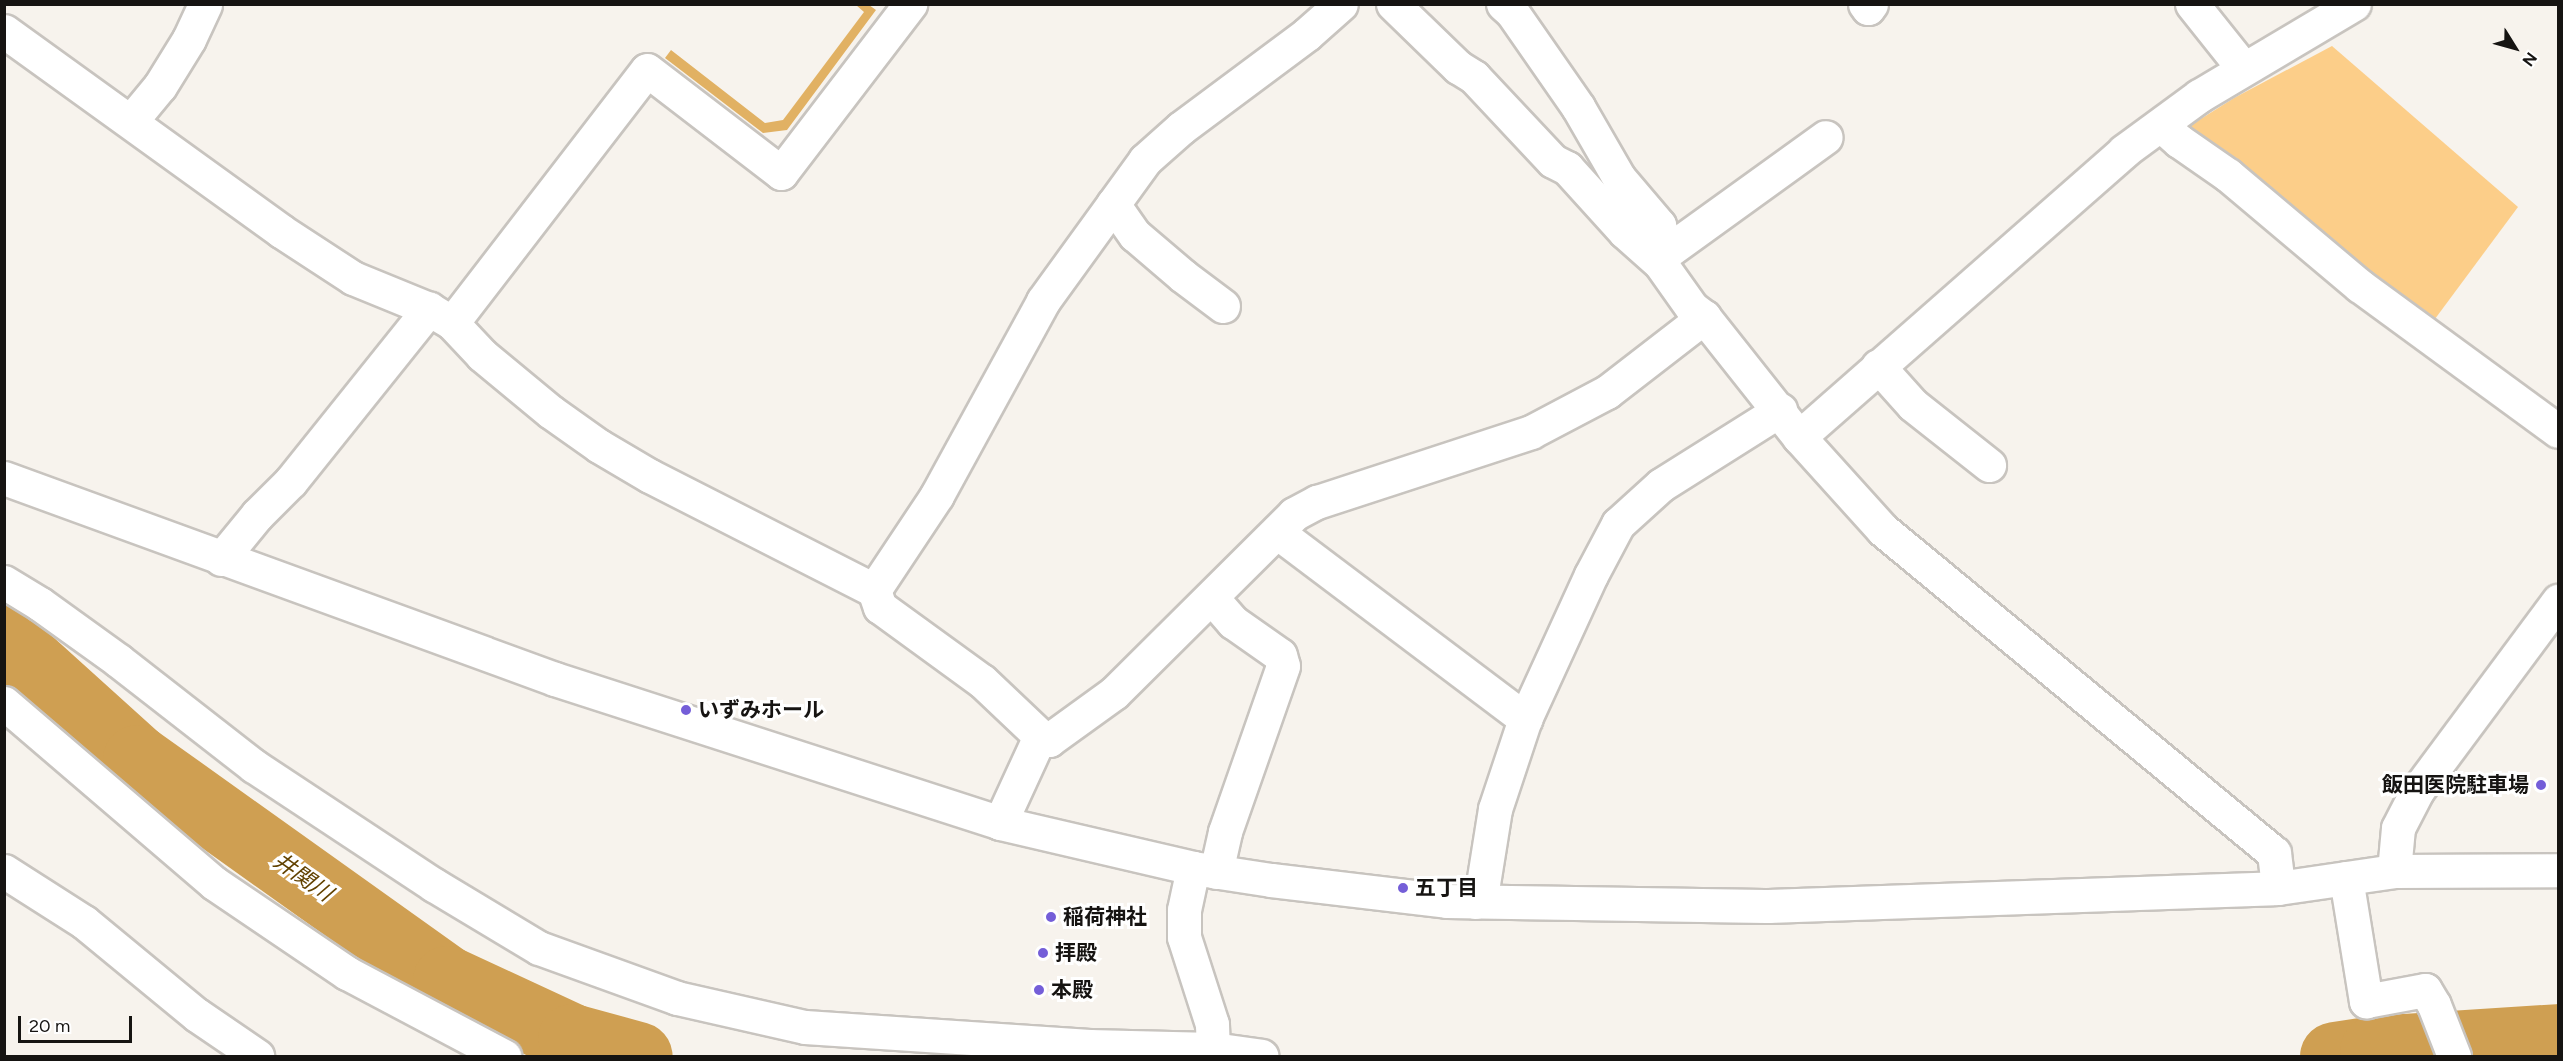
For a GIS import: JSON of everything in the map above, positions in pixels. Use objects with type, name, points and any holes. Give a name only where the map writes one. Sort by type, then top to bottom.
[{"type":"street","points":[[131,121],[160,86],[189,39],[205,4]]},
{"type":"street","points":[[221,559],[257,515],[291,481],[441,316],[647,70],[781,172],[910,4]]},
{"type":"street","points":[[874,590],[937,495],[1043,301],[1076,252],[1145,160],[1172,136],[1307,34],[1341,4]]},
{"type":"street","points":[[1393,4],[1458,67],[1474,77],[1553,161],[1567,168],[1625,232],[1662,258],[1692,309],[1704,317],[1799,437],[1883,530],[2274,853],[2278,888]]},
{"type":"street","points":[[1503,4],[1512,12],[1578,107],[1619,178],[1659,225],[1662,258]]},
{"type":"street","points":[[1865,4],[1868,8],[1871,4]]},
{"type":"street","points":[[2192,4],[2243,68]]},
{"type":"street","points":[[1799,437],[2124,151],[2199,96],[2354,4]]},
{"type":"street","points":[[4,31],[281,231],[353,278],[441,316],[482,355],[551,412],[599,446],[650,476],[874,590],[880,607],[982,681],[1040,736],[1049,740],[1114,693],[1294,514],[1317,502],[1540,428],[1607,392],[1704,317]]},
{"type":"street","points":[[2161,125],[2179,141],[2228,175],[2360,286],[2559,431]]},
{"type":"street","points":[[1662,258],[1826,137]]},
{"type":"street","points":[[1113,204],[1135,235],[1223,306]]},
{"type":"street","points":[[1878,366],[1913,405],[1989,465]]},
{"type":"street","points":[[1475,902],[1483,884],[1495,809],[1525,719],[1591,575],[1618,524],[1661,485],[1780,411]]},
{"type":"street","points":[[4,478],[555,680],[1000,823],[1205,870],[1435,900],[1768,906],[2278,888],[2394,871],[2559,870]]},
{"type":"street","points":[[1277,532],[1525,719]]},
{"type":"street","points":[[4,582],[40,604],[119,661],[255,766],[434,885],[539,948],[677,998],[805,1027],[1262,1056]]},
{"type":"street","points":[[1211,1052],[1212,1024],[1184,937],[1184,910],[1225,832],[1283,666],[1280,655],[1233,622],[1212,598]]},
{"type":"street","points":[[2394,871],[2398,828],[2417,790],[2559,601]]},
{"type":"street","points":[[4,703],[214,883],[347,973],[504,1056]]},
{"type":"street","points":[[1000,823],[1040,736]]},
{"type":"street","points":[[4,871],[84,922],[197,1015],[257,1056]]},
{"type":"street","points":[[2346,878],[2366,1001],[2425,990],[2434,1005],[2454,1056]]},
{"type":"shaded area","points":[[856,5],[869,5],[876,10],[787,130],[763,133],[665,58],[671,50],[765,123],[783,120],[864,12]]},
{"type":"shaded area","points":[[2332,46],[2518,207],[2429,327],[2188,127],[2234,98]]},
{"type":"waterway","name":"井関川","points":[[4,639],[137,759],[447,980],[572,1038],[638,1056]]},
{"type":"waterway","name":"井関川","points":[[2334,1056],[2374,1050],[2558,1038]]},
{"type":"place","name":"いずみホール","points":[[686,710]]},
{"type":"place","name":"飯田医院駐車場","points":[[2541,785]]},
{"type":"place","name":"五丁目","points":[[1403,888]]},
{"type":"place","name":"稲荷神社","points":[[1051,917]]},
{"type":"place","name":"拝殿","points":[[1043,953]]},
{"type":"place","name":"本殿","points":[[1039,990]]}]
